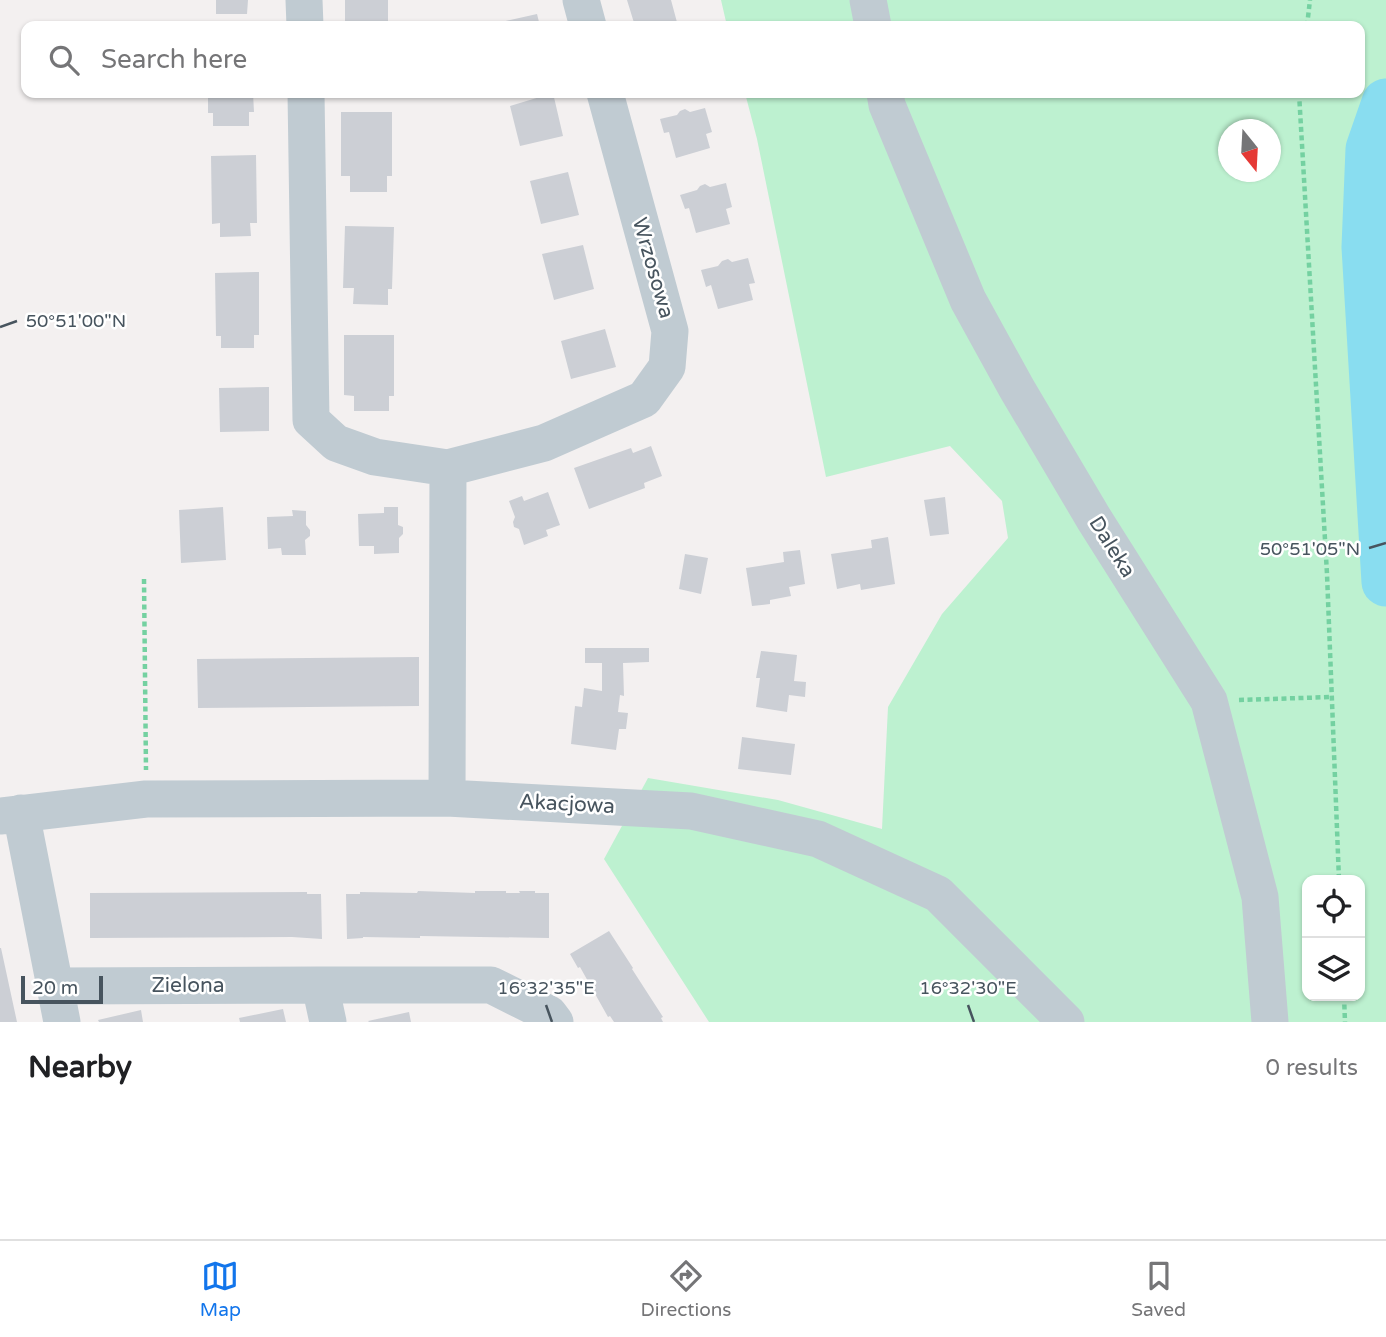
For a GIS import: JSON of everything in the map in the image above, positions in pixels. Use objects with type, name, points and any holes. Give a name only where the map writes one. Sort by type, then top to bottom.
[{"type":"street","points":[[304,0],[305,21]]},
{"type":"street","points":[[581,0],[587,21]]},
{"type":"street","points":[[868,0],[872,21]]},
{"type":"street","name":"Wrzosowa","points":[[306,98],[311,419],[336,443],[375,457],[447,468],[544,443],[644,399],[667,367],[670,331],[606,98]]},
{"type":"street","name":"Daleka","points":[[886,98],[968,300],[1094,519],[1209,701],[1261,897],[1270,1022]]},
{"type":"street","points":[[447,468],[447,798]]},
{"type":"street","name":"Akacjowa","points":[[11,815],[146,799],[447,798],[691,811],[818,839],[937,894],[1066,1022]]},
{"type":"street","points":[[11,815],[62,1022]]},
{"type":"street","points":[[320,985],[328,1022]]},
{"type":"street","name":"Zielona","points":[[55,986],[491,985],[549,1014],[555,1022]]},
{"type":"path","points":[[1308,21],[1311,0]]},
{"type":"path","points":[[1299,98],[1327,560],[1339,875]]},
{"type":"path","points":[[144,579],[146,799]]},
{"type":"path","points":[[1209,701],[1332,697]]},
{"type":"path","points":[[1344,1001],[1345,1022]]},
{"type":"green space","points":[[721,0],[1386,0],[1386,1022],[709,1022],[604,859],[648,778],[778,800],[882,829],[888,707],[942,614],[1008,538],[1002,501],[950,446],[826,477],[746,98],[1365,98],[1365,21],[726,21]]},
{"type":"building","points":[[216,0],[248,0],[247,14],[216,14]]},
{"type":"building","points":[[345,0],[388,0],[388,21],[345,21]]},
{"type":"building","points":[[627,0],[671,0],[677,21],[633,21]]},
{"type":"building","points":[[537,14],[539,21],[506,21]]},
{"type":"building","points":[[208,98],[253,98],[254,112],[249,112],[249,126],[213,126],[213,113],[208,113]]},
{"type":"building","points":[[536,98],[554,98],[563,136],[520,146],[510,106]]},
{"type":"building","points":[[705,108],[712,132],[706,134],[710,148],[676,158],[669,132],[664,133],[660,119],[677,115],[685,109],[690,112]]},
{"type":"building","points":[[341,112],[392,112],[392,176],[387,176],[387,192],[350,192],[350,176],[341,176]]},
{"type":"building","points":[[256,155],[257,223],[250,223],[251,236],[220,237],[220,223],[212,224],[211,156]]},
{"type":"building","points":[[568,172],[579,215],[541,224],[530,181]]},
{"type":"building","points":[[726,183],[732,207],[726,209],[730,224],[696,233],[689,208],[685,209],[680,195],[697,190],[705,184],[710,187]]},
{"type":"building","points":[[345,226],[394,227],[392,289],[388,289],[388,305],[353,304],[354,288],[343,288]]},
{"type":"building","points":[[583,245],[594,289],[554,300],[542,254]]},
{"type":"building","points":[[748,258],[755,283],[749,284],[753,300],[718,309],[711,285],[706,287],[701,270],[718,266],[728,259],[732,262]]},
{"type":"building","points":[[259,272],[259,335],[254,335],[254,348],[221,348],[221,336],[216,336],[215,273]]},
{"type":"building","points":[[605,329],[616,367],[571,379],[561,341]]},
{"type":"building","points":[[344,335],[394,335],[394,396],[389,396],[389,411],[354,411],[354,396],[344,395]]},
{"type":"building","points":[[269,387],[269,431],[220,432],[219,388]]},
{"type":"building","points":[[651,446],[662,476],[644,483],[645,488],[589,509],[574,468],[631,448],[633,453]]},
{"type":"building","points":[[548,492],[560,525],[546,530],[548,536],[524,545],[519,529],[514,527],[515,517],[509,501],[522,496],[524,501]]},
{"type":"building","points":[[945,497],[949,534],[930,536],[924,500]]},
{"type":"building","points":[[223,507],[226,560],[181,563],[179,510]]},
{"type":"building","points":[[384,507],[398,507],[398,525],[403,527],[403,534],[399,538],[399,553],[374,554],[374,546],[359,546],[358,514],[384,513]]},
{"type":"building","points":[[292,510],[306,511],[306,525],[310,536],[305,540],[306,555],[282,555],[281,548],[268,549],[267,517],[293,516]]},
{"type":"building","points":[[888,537],[895,584],[861,590],[860,584],[837,589],[831,554],[872,548],[871,540]]},
{"type":"building","points":[[800,550],[805,584],[789,587],[791,596],[770,600],[770,604],[752,606],[746,568],[784,562],[783,552]]},
{"type":"building","points":[[685,554],[708,558],[701,594],[679,589]]},
{"type":"building","points":[[585,648],[649,648],[649,662],[623,663],[624,696],[620,695],[618,712],[628,713],[626,729],[619,729],[616,750],[571,744],[575,706],[582,707],[584,688],[602,691],[602,663],[585,663]]},
{"type":"building","points":[[761,651],[797,655],[794,681],[806,682],[805,697],[789,695],[787,712],[756,707],[760,678],[756,678]]},
{"type":"building","points":[[419,657],[419,706],[198,708],[197,659]]},
{"type":"building","points":[[742,737],[795,744],[791,775],[738,769]]},
{"type":"building","points":[[418,891],[549,893],[549,938],[420,936],[347,939],[346,894]]},
{"type":"building","points":[[90,893],[321,894],[322,939],[90,938]]},
{"type":"building","points":[[609,931],[663,1017],[663,1022],[614,1022],[608,1017],[580,967],[578,968],[570,954]]},
{"type":"building","points":[[1,948],[17,1022],[0,1022]]},
{"type":"building","points":[[283,1009],[286,1022],[240,1022],[239,1018]]},
{"type":"building","points":[[141,1010],[143,1022],[98,1020]]},
{"type":"building","points":[[409,1012],[411,1022],[368,1021]]},
{"type":"waterway","points":[[1386,103],[1370,149],[1366,247],[1386,582]]}]
